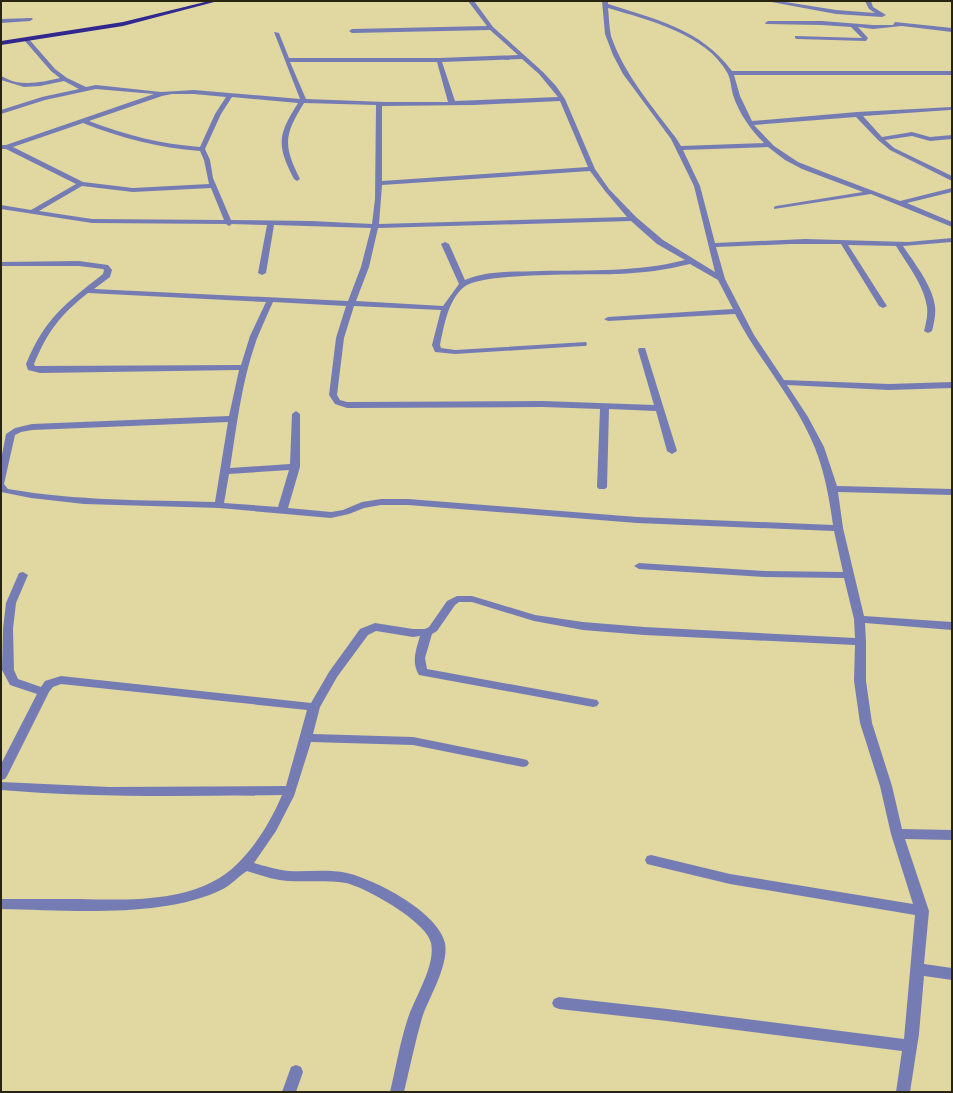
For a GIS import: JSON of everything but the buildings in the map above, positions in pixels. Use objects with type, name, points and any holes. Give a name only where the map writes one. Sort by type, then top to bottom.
[{"type":"main road","points":[[1,43],[123,24],[215,1]]},
{"type":"street","points":[[471,1],[491,28],[541,73],[554,87],[562,99],[592,168],[607,190],[633,219],[660,242],[721,279]]},
{"type":"street","points":[[769,1],[836,12],[883,15]]},
{"type":"street","points":[[868,1],[871,8],[883,15],[890,22],[900,26]]},
{"type":"street","points":[[903,1092],[910,1046],[922,911],[897,834],[886,786],[866,723],[860,681],[861,642],[859,619],[838,528],[833,489],[816,441],[804,417],[750,335],[721,279],[696,186],[674,139],[626,74],[616,55],[608,34],[605,3],[660,23],[705,45],[718,57],[730,73],[737,98],[750,123],[762,139],[780,153],[798,164],[900,203],[952,225]]},
{"type":"street","points":[[1,21],[30,19]]},
{"type":"street","points":[[768,23],[822,23],[853,26],[900,26],[952,30]]},
{"type":"street","points":[[797,37],[864,40],[865,38],[853,26]]},
{"type":"street","points":[[352,31],[491,28]]},
{"type":"street","points":[[276,34],[303,100]]},
{"type":"street","points":[[26,40],[64,80],[84,89]]},
{"type":"street","points":[[287,60],[439,60],[522,57]]},
{"type":"street","points":[[439,60],[452,103]]},
{"type":"street","points":[[730,73],[952,73]]},
{"type":"street","points":[[1,78],[8,82],[23,86],[64,80]]},
{"type":"street","points":[[1,112],[44,98],[84,89],[103,87],[120,91],[162,94],[204,92],[230,96],[379,104],[562,99]]},
{"type":"street","points":[[4,147],[162,94]]},
{"type":"street","points":[[229,224],[214,186],[202,148],[218,114],[230,96]]},
{"type":"street","points":[[297,179],[284,153],[283,141],[290,120],[303,100]]},
{"type":"street","points":[[379,104],[378,182],[375,227],[365,267],[345,320],[336,363],[333,395],[334,400],[339,404],[605,406],[658,408]]},
{"type":"street","points":[[750,123],[950,108]]},
{"type":"street","points":[[858,114],[880,139],[892,149],[911,160],[952,179]]},
{"type":"street","points":[[84,121],[118,135],[146,143],[166,146],[202,148]]},
{"type":"street","points":[[880,139],[912,134],[930,139],[952,137]]},
{"type":"street","points":[[679,148],[769,145]]},
{"type":"street","points":[[4,147],[81,184],[133,190],[214,186]]},
{"type":"street","points":[[378,182],[592,168]]},
{"type":"street","points":[[34,211],[81,184]]},
{"type":"street","points":[[900,203],[952,190]]},
{"type":"street","points":[[776,208],[870,192]]},
{"type":"street","points":[[1,207],[92,221],[229,224],[271,223],[375,227],[418,227],[495,222],[633,219]]},
{"type":"street","points":[[262,273],[271,223]]},
{"type":"street","points":[[713,245],[818,242],[899,245],[923,244],[952,240]]},
{"type":"street","points":[[844,242],[883,306]]},
{"type":"street","points":[[445,244],[463,284]]},
{"type":"street","points":[[899,245],[924,288],[931,304],[931,318],[928,330]]},
{"type":"street","points":[[583,344],[445,352],[438,350],[436,345],[445,308],[463,284],[470,280],[659,268],[691,261]]},
{"type":"street","points":[[3,267],[73,263],[105,267],[108,270],[106,275],[49,326],[40,341],[30,364],[31,368],[40,370],[244,367]]},
{"type":"street","points":[[88,291],[445,308]]},
{"type":"street","points":[[219,505],[233,418],[244,367],[254,336],[271,299]]},
{"type":"street","points":[[608,319],[737,311]]},
{"type":"street","points":[[642,350],[672,452]]},
{"type":"street","points":[[781,382],[890,387],[952,385]]},
{"type":"street","points":[[602,487],[605,406]]},
{"type":"street","points":[[282,511],[289,492],[295,467],[296,414]]},
{"type":"street","points":[[1,482],[11,434],[18,430],[32,427],[233,418]]},
{"type":"street","points":[[225,471],[295,467]]},
{"type":"street","points":[[1,486],[4,491],[45,497],[119,502],[219,505],[331,515],[346,512],[362,505],[381,502],[408,502],[637,520],[838,528]]},
{"type":"street","points":[[833,489],[952,492]]},
{"type":"street","points":[[639,566],[744,573],[850,575]]},
{"type":"street","points":[[23,575],[11,604],[8,629],[8,670],[14,682],[29,688],[44,691]]},
{"type":"street","points":[[1,904],[119,905],[167,901],[193,895],[219,885],[245,865],[272,828],[290,790],[314,707],[333,675],[364,632],[375,627],[413,633],[427,632],[433,629],[451,602],[457,599],[472,599],[534,618],[583,626],[644,631],[861,642]]},
{"type":"street","points":[[859,619],[952,626]]},
{"type":"street","points":[[427,632],[420,662],[420,667],[423,672],[593,703]]},
{"type":"street","points":[[1,776],[44,691],[49,684],[61,680],[314,707]]},
{"type":"street","points":[[306,738],[412,742],[454,748],[524,763]]},
{"type":"street","points":[[1,786],[43,790],[115,792],[290,790]]},
{"type":"street","points":[[897,834],[952,835]]},
{"type":"street","points":[[651,860],[730,879],[922,911]]},
{"type":"street","points":[[245,865],[273,874],[329,877],[352,880],[379,892],[414,914],[432,929],[438,942],[438,955],[416,1017],[397,1092]]},
{"type":"street","points":[[918,968],[952,974]]},
{"type":"street","points":[[559,1003],[667,1015],[910,1046]]},
{"type":"street","points":[[289,1092],[296,1072]]}]
